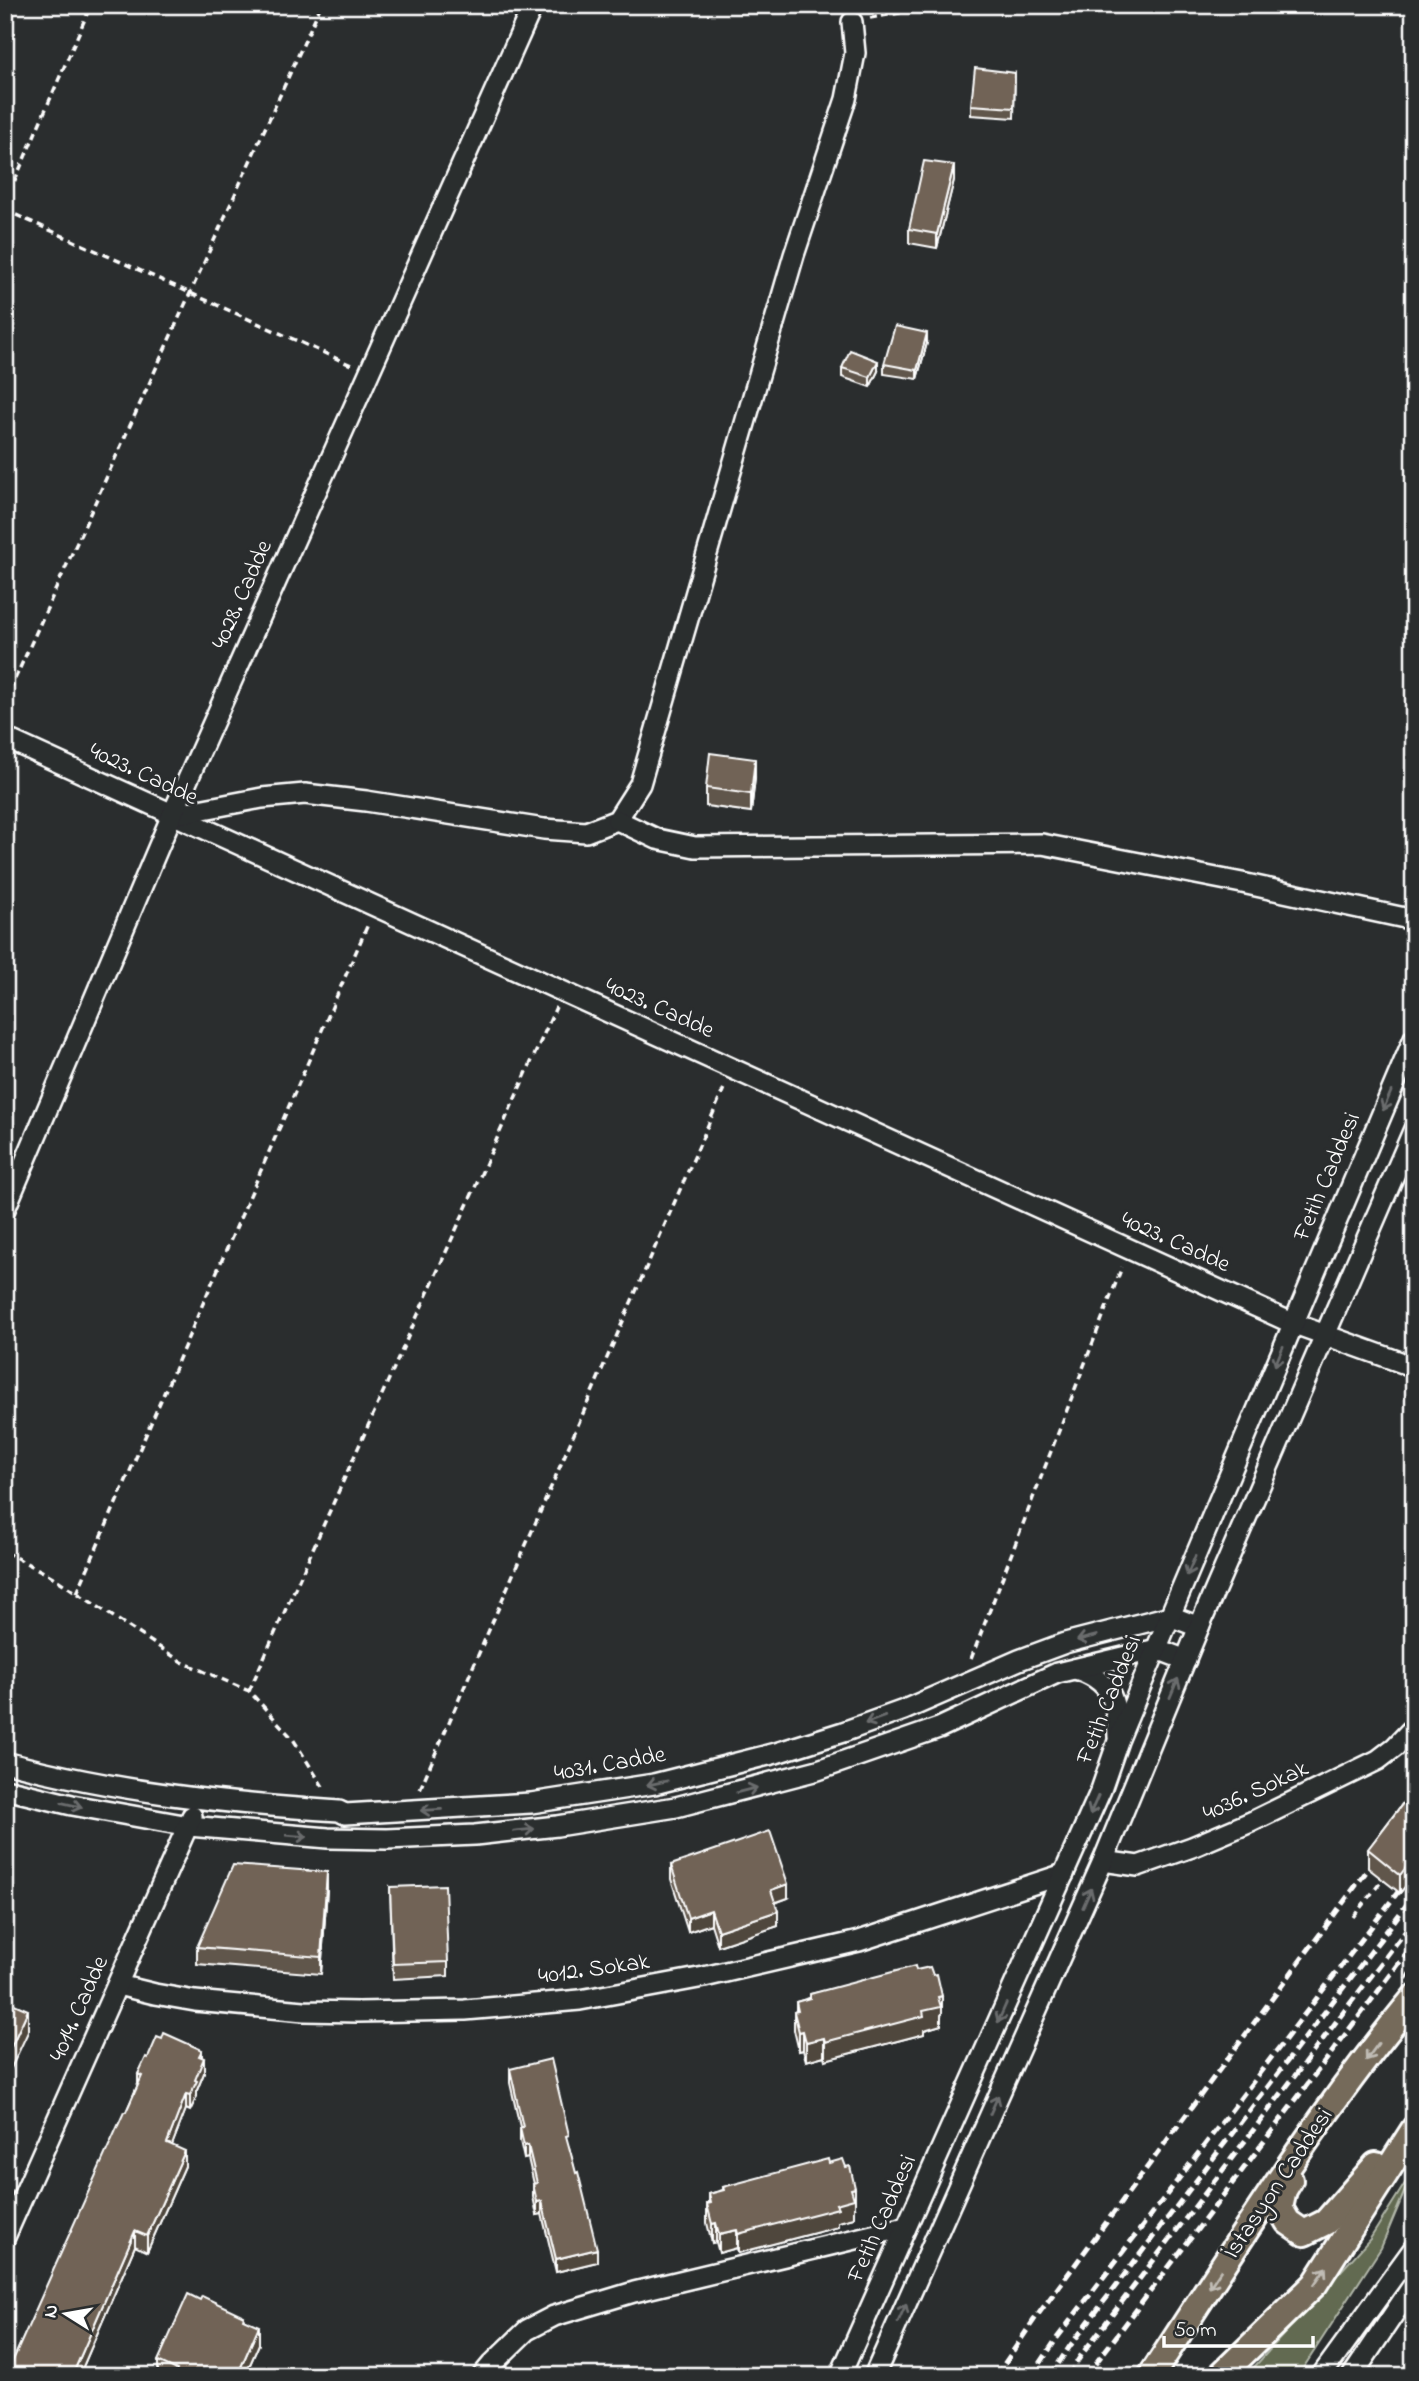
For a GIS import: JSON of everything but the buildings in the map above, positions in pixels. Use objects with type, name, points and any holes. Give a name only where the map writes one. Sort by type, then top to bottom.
[{"type":"main road","name":"İstasyon Caddesi","points":[[1151,2376],[1288,2167],[1414,1998]]},
{"type":"main road","points":[[1324,2118],[1284,2190],[1280,2208],[1288,2222],[1304,2233],[1326,2222],[1414,2123]]},
{"type":"main road","points":[[1220,2376],[1315,2284],[1414,2129]]},
{"type":"street","name":"4028. Cadde","points":[[5,1209],[172,816],[533,5]]},
{"type":"street","points":[[172,816],[262,798],[305,794],[544,829],[586,832],[617,820],[639,784],[794,255],[846,99],[855,53],[852,22]]},
{"type":"street","name":"4023. Cadde","points":[[5,738],[1293,1323],[1414,1367]]},
{"type":"street","points":[[617,820],[657,839],[695,847],[1042,844],[1414,920]]},
{"type":"street","name":"Fetih Caddesi","points":[[840,2376],[1101,1790],[1118,1741],[1170,1616],[1414,1038]]},
{"type":"street","points":[[874,2376],[1103,1861],[1199,1628],[1414,1129]]},
{"type":"street","points":[[1170,1616],[1199,1628]]},
{"type":"street","name":"4031. Cadde","points":[[5,1762],[61,1776],[196,1799],[339,1811],[345,1814],[531,1803],[654,1784],[776,1753],[843,1732],[970,1683],[1045,1650],[1170,1616]]},
{"type":"street","points":[[5,1789],[72,1805],[189,1826],[328,1838],[387,1839],[475,1835],[628,1816],[739,1792],[818,1770],[939,1728],[1057,1673],[1157,1649],[1186,1661]]},
{"type":"street","points":[[1075,1669],[1092,1674],[1104,1684],[1117,1717],[1118,1741]]},
{"type":"street","name":"4036. Sokak","points":[[1103,1861],[1138,1866],[1251,1822],[1378,1760],[1414,1727]]},
{"type":"street","name":"4014. Cadde","points":[[5,2237],[189,1826],[196,1799]]},
{"type":"street","name":"4012. Sokak","points":[[118,1984],[195,2001],[304,2011],[465,2010],[580,2000],[704,1977],[859,1941],[1064,1874]]},
{"type":"street","points":[[482,2376],[527,2330],[554,2316],[634,2292],[906,2227]]},
{"type":"street","points":[[1321,2376],[1414,2248]]},
{"type":"street","points":[[1352,2376],[1406,2307],[1414,2284],[1395,2271]]},
{"type":"street","points":[[1381,2292],[1406,2307]]},
{"type":"path","points":[[5,203],[91,5]]},
{"type":"path","points":[[5,701],[321,5]]},
{"type":"path","points":[[852,22],[946,5]]},
{"type":"path","points":[[5,210],[369,373]]},
{"type":"path","points":[[77,1593],[375,908]]},
{"type":"path","points":[[250,1690],[562,992]]},
{"type":"path","points":[[411,1811],[732,1068]]},
{"type":"path","points":[[970,1683],[967,1670],[1129,1249]]},
{"type":"path","points":[[5,1552],[53,1577],[181,1662],[250,1690],[293,1740],[339,1811]]},
{"type":"path","points":[[1353,1917],[1387,1874]]},
{"type":"green space","points":[[1414,2169],[1381,2248],[1298,2376],[1246,2376],[1370,2239]]},
{"type":"railway","points":[[996,2376],[1034,2320],[1380,1853]]},
{"type":"railway","points":[[1032,2376],[1057,2338],[1414,1871]]},
{"type":"railway","points":[[1050,2376],[1070,2346],[1414,1895]]},
{"type":"railway","points":[[1068,2376],[1082,2354],[1414,1920]]},
{"type":"railway","points":[[1086,2376],[1414,1944]]}]
